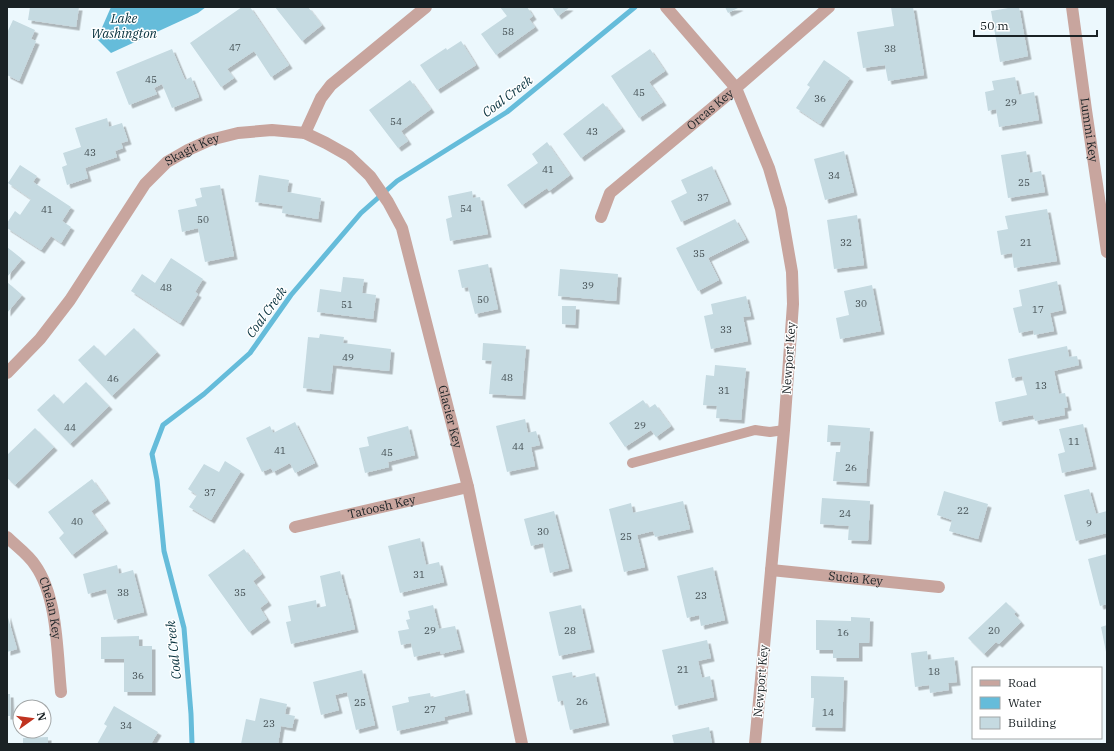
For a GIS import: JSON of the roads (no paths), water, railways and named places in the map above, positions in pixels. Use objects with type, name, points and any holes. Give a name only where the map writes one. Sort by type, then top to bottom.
[{"type":"street","points":[[306,133],[321,98],[331,85],[426,7]]},
{"type":"street","name":"Newport Key","points":[[666,7],[736,88],[769,168],[781,209],[792,272],[793,304],[784,430],[755,744]]},
{"type":"street","name":"Orcas Key","points":[[601,218],[610,193],[736,88],[829,7]]},
{"type":"street","name":"Lummi Key","points":[[1072,7],[1107,252]]},
{"type":"street","name":"Skagit Key","points":[[7,373],[40,339],[70,300],[145,184],[167,162],[210,140],[238,133],[272,130],[306,133]]},
{"type":"street","name":"Glacier Key","points":[[306,133],[349,156],[370,176],[388,202],[402,228],[468,487],[522,744]]},
{"type":"street","name":"Tatoosh Key","points":[[295,527],[468,487]]},
{"type":"street","name":"Chelan Key","points":[[7,537],[34,563],[46,586],[54,618],[61,692]]},
{"type":"street","name":"Sucia Key","points":[[771,570],[939,587]]},
{"type":"lane","points":[[632,463],[755,430],[770,432],[784,430]]},
{"type":"water","name":"Lake Washington","points":[[111,7],[206,7],[198,13],[111,53],[97,39]]},
{"type":"waterway","name":"Coal Creek","points":[[192,744],[184,628],[164,551],[157,480],[152,454],[163,425],[204,394],[250,353],[291,295],[361,213],[397,181],[507,112],[635,7]]}]
